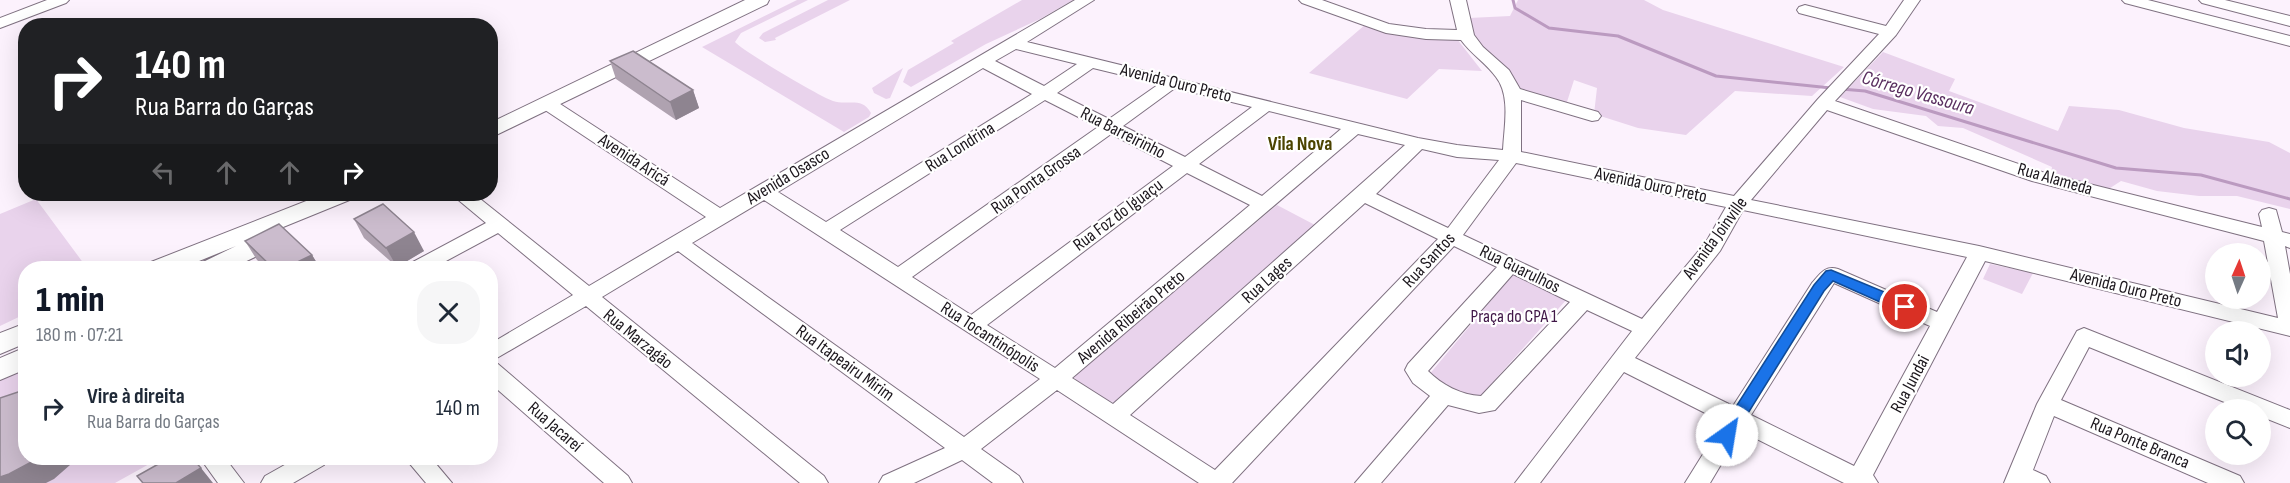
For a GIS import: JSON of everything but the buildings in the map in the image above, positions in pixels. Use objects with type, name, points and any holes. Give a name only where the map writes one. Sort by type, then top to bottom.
[{"type":"main road","points":[[498,128],[760,0]]},
{"type":"main road","points":[[221,261],[237,248],[330,201]]},
{"type":"main road","points":[[187,261],[237,248],[348,201]]},
{"type":"main road","points":[[0,344],[18,336]]},
{"type":"main road","points":[[0,370],[18,361]]},
{"type":"street","points":[[0,23],[61,0]]},
{"type":"street","name":"Avenida Osasco","points":[[498,349],[1086,0]]},
{"type":"street","points":[[1307,0],[1386,28],[1426,34],[1466,35]]},
{"type":"street","points":[[1458,0],[1466,35],[1477,50],[1503,74],[1513,92],[1512,156]]},
{"type":"street","name":"Avenida Joinville","points":[[1527,483],[1645,329],[1713,246],[1738,202],[1832,93],[1890,32],[1911,0]]},
{"type":"street","points":[[2130,0],[2290,40]]},
{"type":"street","points":[[2207,0],[2290,21]]},
{"type":"street","points":[[2244,0],[2290,12]]},
{"type":"street","points":[[1805,10],[1890,32]]},
{"type":"street","name":"Avenida Ouro Preto","points":[[1012,42],[1418,143],[1457,151],[1512,156],[1979,253],[2290,328]]},
{"type":"street","name":"Rua Barreirinho","points":[[981,61],[1265,205]]},
{"type":"street","name":"Rua Londrina","points":[[827,230],[1045,93],[1090,62]]},
{"type":"street","name":"Rua Ponta Grossa","points":[[898,277],[1173,82]]},
{"type":"street","points":[[1513,92],[1592,116]]},
{"type":"street","name":"Rua Alameda","points":[[1832,93],[2039,177],[2281,239]]},
{"type":"street","name":"Avenida Aricá","points":[[548,104],[720,217]]},
{"type":"street","name":"Rua Foz do Iguaçu","points":[[972,325],[1264,106]]},
{"type":"street","name":"Avenida Ribeirão Preto","points":[[891,483],[964,449],[1056,379],[1354,128]]},
{"type":"street","name":"Rua Lages","points":[[1115,415],[1363,195],[1418,143]]},
{"type":"street","name":"Rua Santos","points":[[1217,483],[1452,237],[1512,156]]},
{"type":"street","name":"Rua Tocantinópolis","points":[[763,191],[1115,415],[1217,483]]},
{"type":"street","name":"Rua Guarulhos","points":[[1363,195],[1645,329]]},
{"type":"street","name":"Rua Marzagão","points":[[471,201],[816,483]]},
{"type":"street","points":[[2269,214],[2281,239],[2290,328]]},
{"type":"street","points":[[431,261],[499,224]]},
{"type":"street","name":"Rua Itapeairu Mirim","points":[[678,242],[1011,483]]},
{"type":"street","name":"Rua Jundai","points":[[1861,482],[1979,253]]},
{"type":"street","points":[[1511,264],[1416,370],[1420,379],[1445,394],[1476,406],[1487,404],[1585,300]]},
{"type":"street","points":[[1697,483],[1819,288],[1831,274],[1943,323]]},
{"type":"street","points":[[2024,480],[2048,404],[2084,336],[2290,419]]},
{"type":"street","points":[[1622,361],[1861,482]]},
{"type":"street","name":"Rua Jacareí","points":[[498,377],[620,483]]},
{"type":"street","points":[[1367,483],[1445,394]]},
{"type":"street","name":"Rua Ponte Branca","points":[[2048,404],[2232,483]]},
{"type":"street","points":[[218,465],[232,483]]},
{"type":"street","points":[[273,483],[304,465]]},
{"type":"street","points":[[423,465],[440,483]]},
{"type":"green space","points":[[797,0],[808,0],[741,33],[735,42],[826,98],[838,102],[859,103],[867,108],[871,113],[869,117],[844,132],[702,47]]},
{"type":"green space","points":[[828,0],[850,0],[775,38],[776,40],[765,42],[759,38],[763,33]]},
{"type":"green space","points":[[1022,0],[1073,0],[1040,19],[986,44],[911,87],[903,82],[908,70],[954,43],[951,41]]},
{"type":"green space","points":[[1518,0],[1644,0],[1663,10],[1844,67],[1812,96],[1735,91],[1686,135],[1638,128],[1594,114],[1597,88],[1574,80],[1566,105],[1517,91],[1472,35],[1469,18],[1510,16]]},
{"type":"green space","points":[[1366,24],[1415,38],[1457,39],[1482,71],[1439,69],[1407,99],[1309,73]]},
{"type":"green space","points":[[1883,52],[1955,79],[1949,91],[2058,131],[2069,106],[2119,110],[2184,128],[2269,142],[2290,153],[2290,209],[2237,196],[2199,196],[2157,191],[2121,181],[2107,190],[2051,174],[2052,167],[1963,128],[1938,126],[1926,116],[1873,109],[1840,97]]},
{"type":"green space","points":[[903,68],[890,98],[886,99],[874,93],[872,88]]},
{"type":"green space","points":[[31,201],[37,201],[82,261],[18,261],[18,317],[0,326],[0,214]]},
{"type":"green space","points":[[1277,205],[1315,225],[1115,402],[1098,397],[1074,377],[1078,373]]},
{"type":"green space","points":[[1990,264],[2033,273],[2022,294],[1983,279]]},
{"type":"green space","name":"Praça do CPA 1","points":[[1514,273],[1567,299],[1475,402],[1428,376]]},
{"type":"green space","points":[[18,370],[18,465],[147,465],[115,483],[0,483],[0,379]]},
{"type":"waterway","name":"Córrego Vassoura","points":[[1513,0],[1515,8],[1549,28],[1618,36],[1716,76],[1831,88]]},
{"type":"waterway","name":"Córrego Vassoura","points":[[1841,89],[1865,91],[2116,168],[2201,175],[2290,199]]},
{"type":"district","name":"Vila Nova","points":[[1300,144]]},
{"type":"route","points":[[1727,435],[1819,288],[1831,274],[1905,307]]}]
